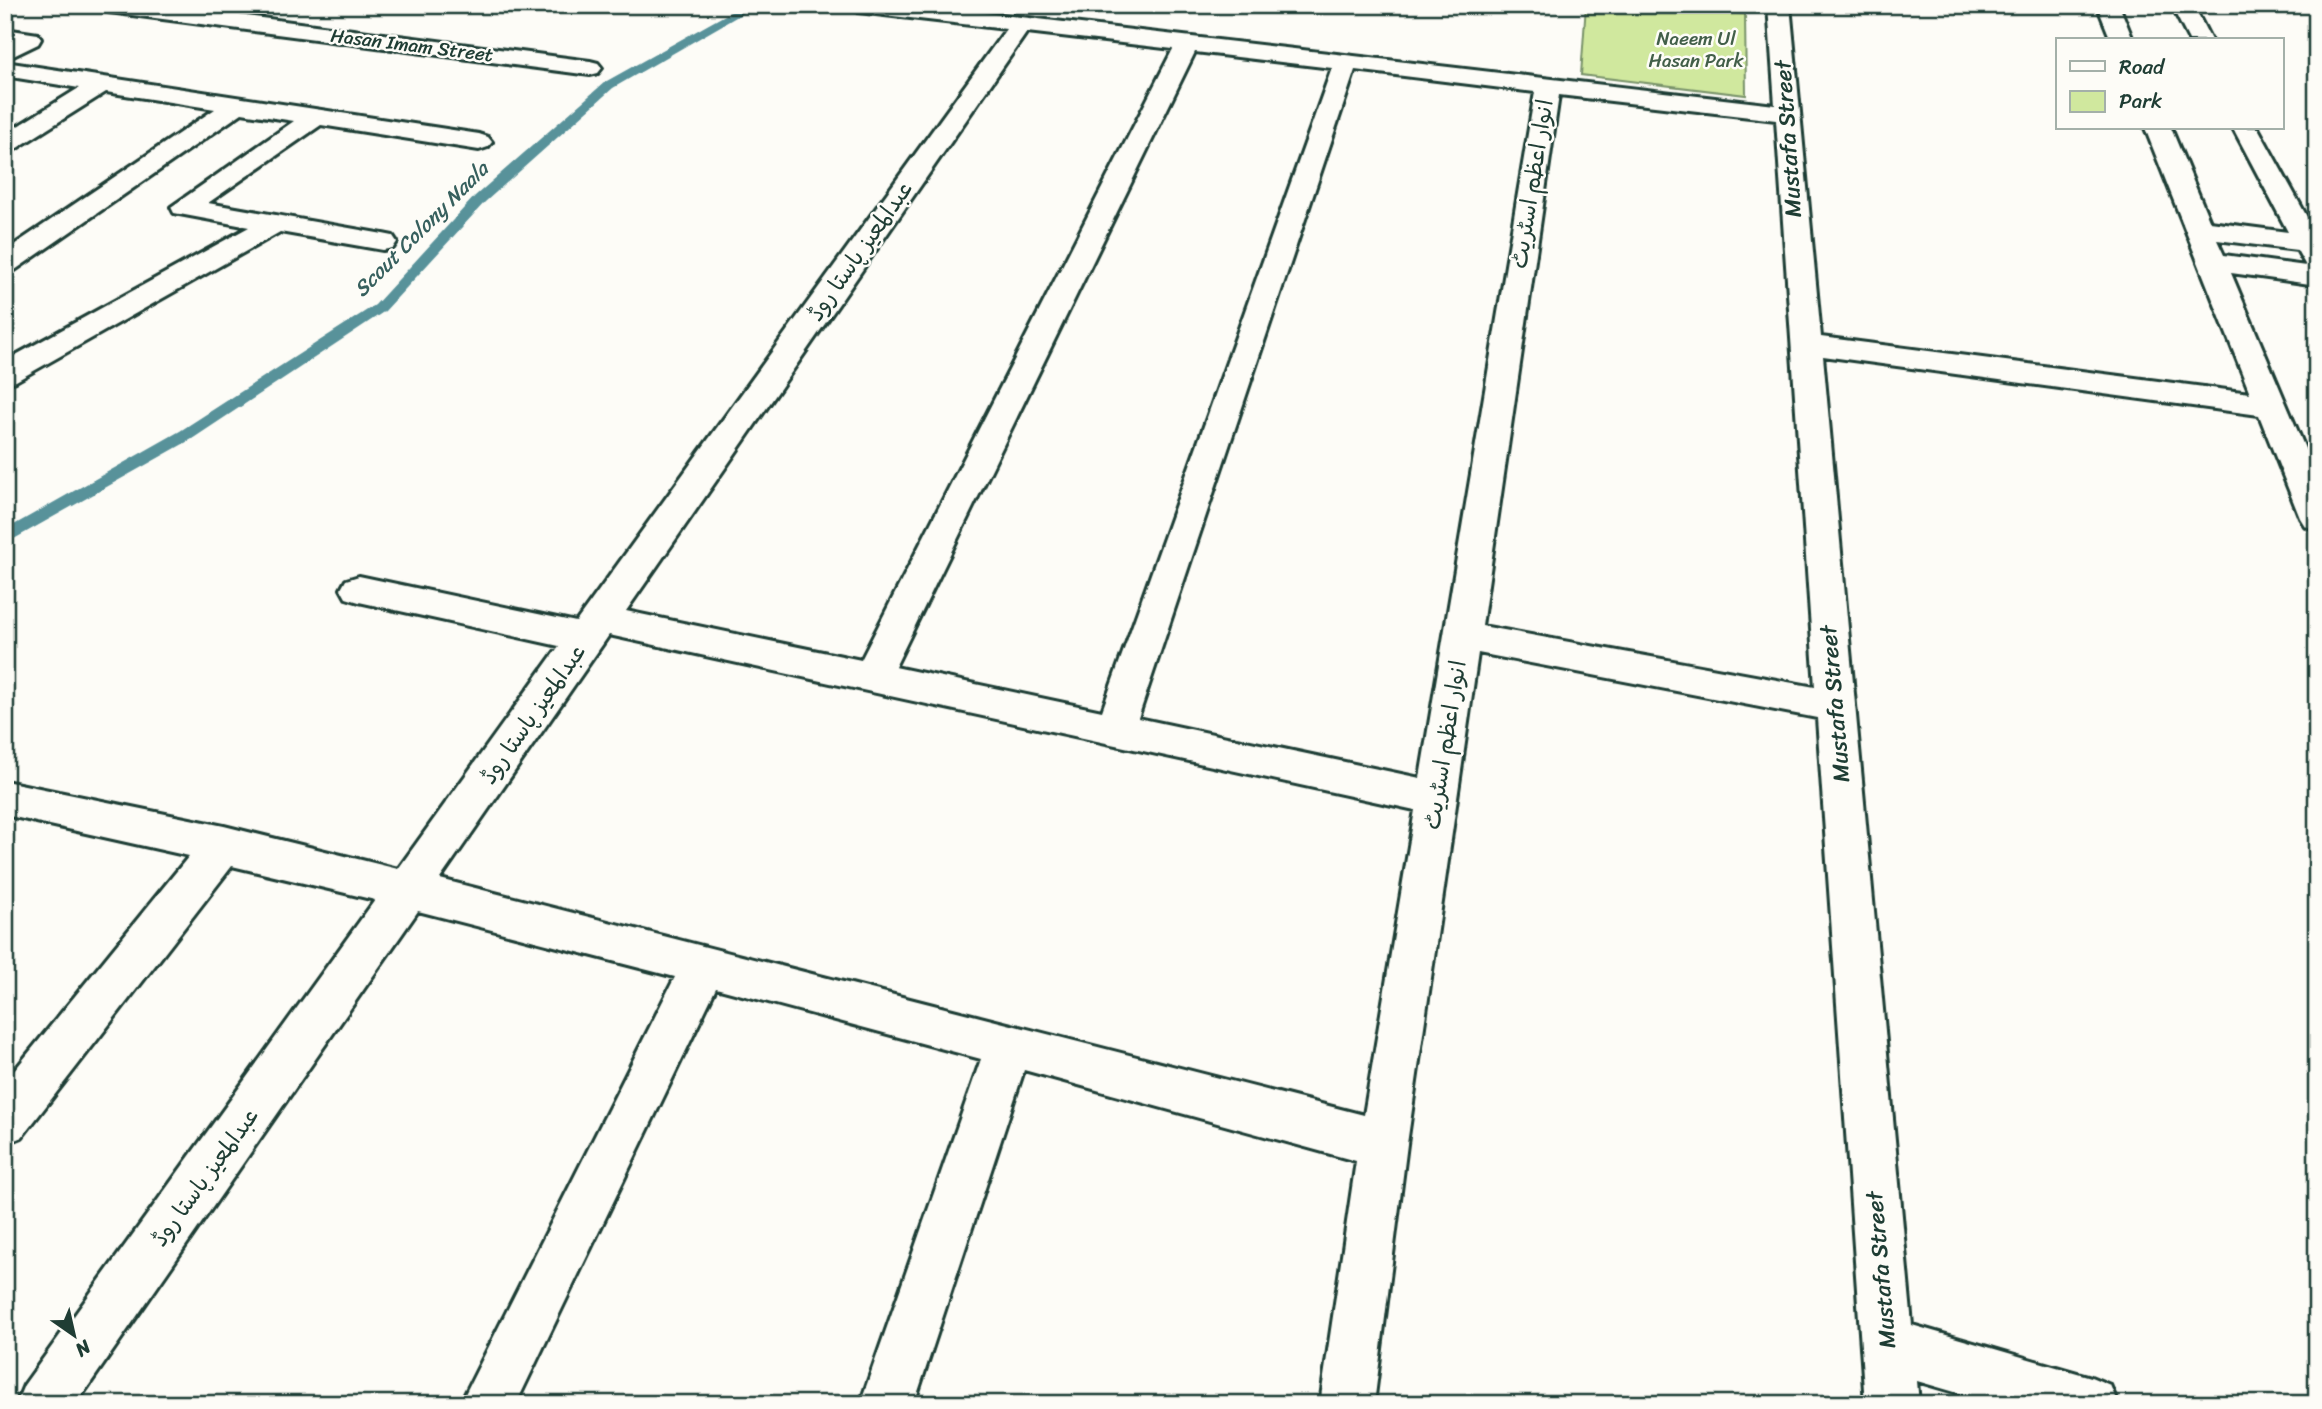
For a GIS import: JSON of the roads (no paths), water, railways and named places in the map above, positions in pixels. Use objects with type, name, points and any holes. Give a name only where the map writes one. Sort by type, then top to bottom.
[{"type":"street","name":"Hasan Imam Street","points":[[109,5],[590,68]]},
{"type":"street","points":[[858,5],[1786,114]]},
{"type":"street","points":[[2108,5],[2121,38]]},
{"type":"street","points":[[2182,5],[2199,38]]},
{"type":"street","name":"Mustafa Street","points":[[1770,6],[1786,114],[1892,1404]]},
{"type":"street","name":"عبدالمعیز پاستا روڈ","points":[[43,1404],[411,889],[1021,24]]},
{"type":"street","points":[[5,36],[30,38],[5,53]]},
{"type":"street","points":[[871,678],[1188,44]]},
{"type":"street","points":[[1115,730],[1346,62]]},
{"type":"street","points":[[5,69],[479,142]]},
{"type":"street","points":[[5,145],[102,84]]},
{"type":"street","name":"انوار اعظم اسٹریٹ","points":[[1347,1404],[1383,1144],[1548,86]]},
{"type":"street","points":[[5,264],[237,105]]},
{"type":"street","points":[[316,117],[184,207],[383,242]]},
{"type":"street","points":[[2159,130],[2317,518]]},
{"type":"street","points":[[2247,130],[2314,249]]},
{"type":"street","points":[[5,374],[276,223]]},
{"type":"street","points":[[2198,229],[2314,249]]},
{"type":"street","points":[[2211,262],[2317,276]]},
{"type":"street","points":[[1805,344],[2271,405]]},
{"type":"street","points":[[359,589],[871,678],[1437,798]]},
{"type":"street","points":[[1462,636],[1836,705]]},
{"type":"street","points":[[5,798],[224,844],[411,889],[1383,1144]]},
{"type":"street","points":[[5,1120],[224,844]]},
{"type":"street","points":[[487,1404],[704,965]]},
{"type":"street","points":[[887,1404],[1009,1045]]},
{"type":"street","points":[[1887,1345],[2091,1404]]},
{"type":"waterway","name":"Scout Colony Naala","points":[[5,538],[186,435],[380,308],[480,199],[609,85],[752,5]]},
{"type":"park label","name":"Naeem Ul Hasan Park","points":[[1696,49]]}]
